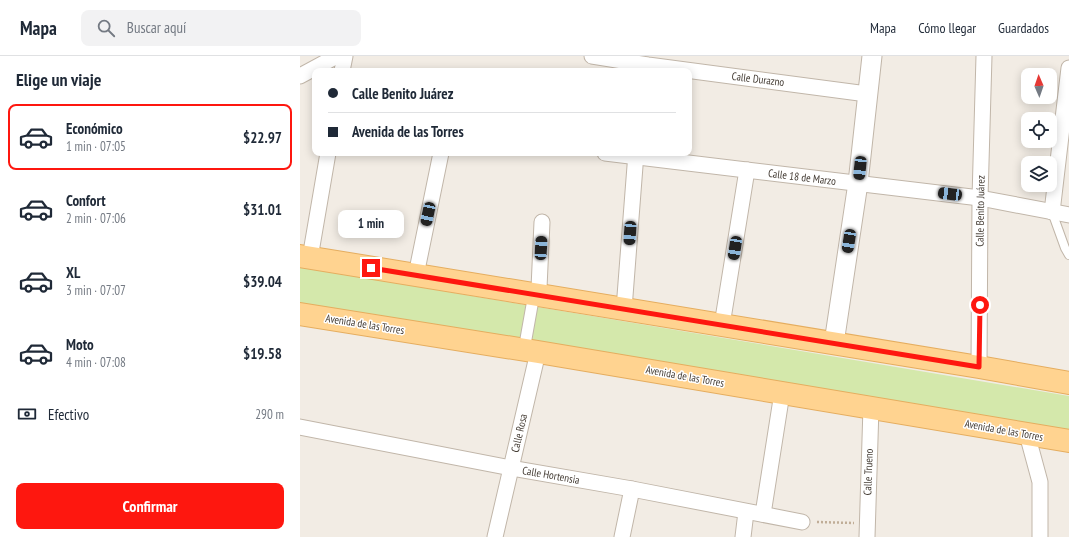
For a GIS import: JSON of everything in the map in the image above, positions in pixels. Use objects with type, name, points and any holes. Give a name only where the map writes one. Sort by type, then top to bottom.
[{"type":"main road","points":[[305,257],[834,343],[1069,383]]},
{"type":"main road","name":"Avenida de las Torres","points":[[300,314],[871,407],[1069,441]]},
{"type":"street","points":[[315,68],[337,56]]},
{"type":"street","points":[[343,68],[345,56]]},
{"type":"street","name":"Calle Durazno","points":[[592,56],[677,68]]},
{"type":"street","points":[[834,343],[858,183],[872,56]]},
{"type":"street","name":"Calle Benito Juárez","points":[[979,367],[980,198],[984,56]]},
{"type":"street","points":[[1052,212],[1069,68]]},
{"type":"street","points":[[300,76],[312,70]]},
{"type":"street","name":"Calle Durazno","points":[[692,70],[867,94]]},
{"type":"street","points":[[305,257],[327,156]]},
{"type":"street","points":[[416,275],[440,156]]},
{"type":"street","points":[[624,309],[636,156]]},
{"type":"street","name":"Calle 18 de Marzo","points":[[643,156],[980,198],[1069,215]]},
{"type":"street","points":[[722,325],[747,170]]},
{"type":"street","points":[[531,351],[537,295],[542,222]]},
{"type":"street","name":"Calle Rosa","points":[[495,537],[511,468],[531,351]]},
{"type":"street","points":[[763,514],[782,393]]},
{"type":"street","name":"Calle Trueno","points":[[867,530],[871,407]]},
{"type":"street","name":"Calle Hortensia","points":[[300,426],[511,468],[632,489],[802,522]]},
{"type":"street","points":[[1027,434],[1040,482],[1040,537]]},
{"type":"street","points":[[622,537],[632,489]]},
{"type":"street","points":[[743,537],[746,512]]},
{"type":"lane","points":[[1052,212],[1069,255]]},
{"type":"path","points":[[802,522],[867,530]]},
{"type":"green space","points":[[300,267],[1069,396],[1069,437],[300,309]]},
{"type":"route","points":[[371,268],[979,367],[980,305]]}]
